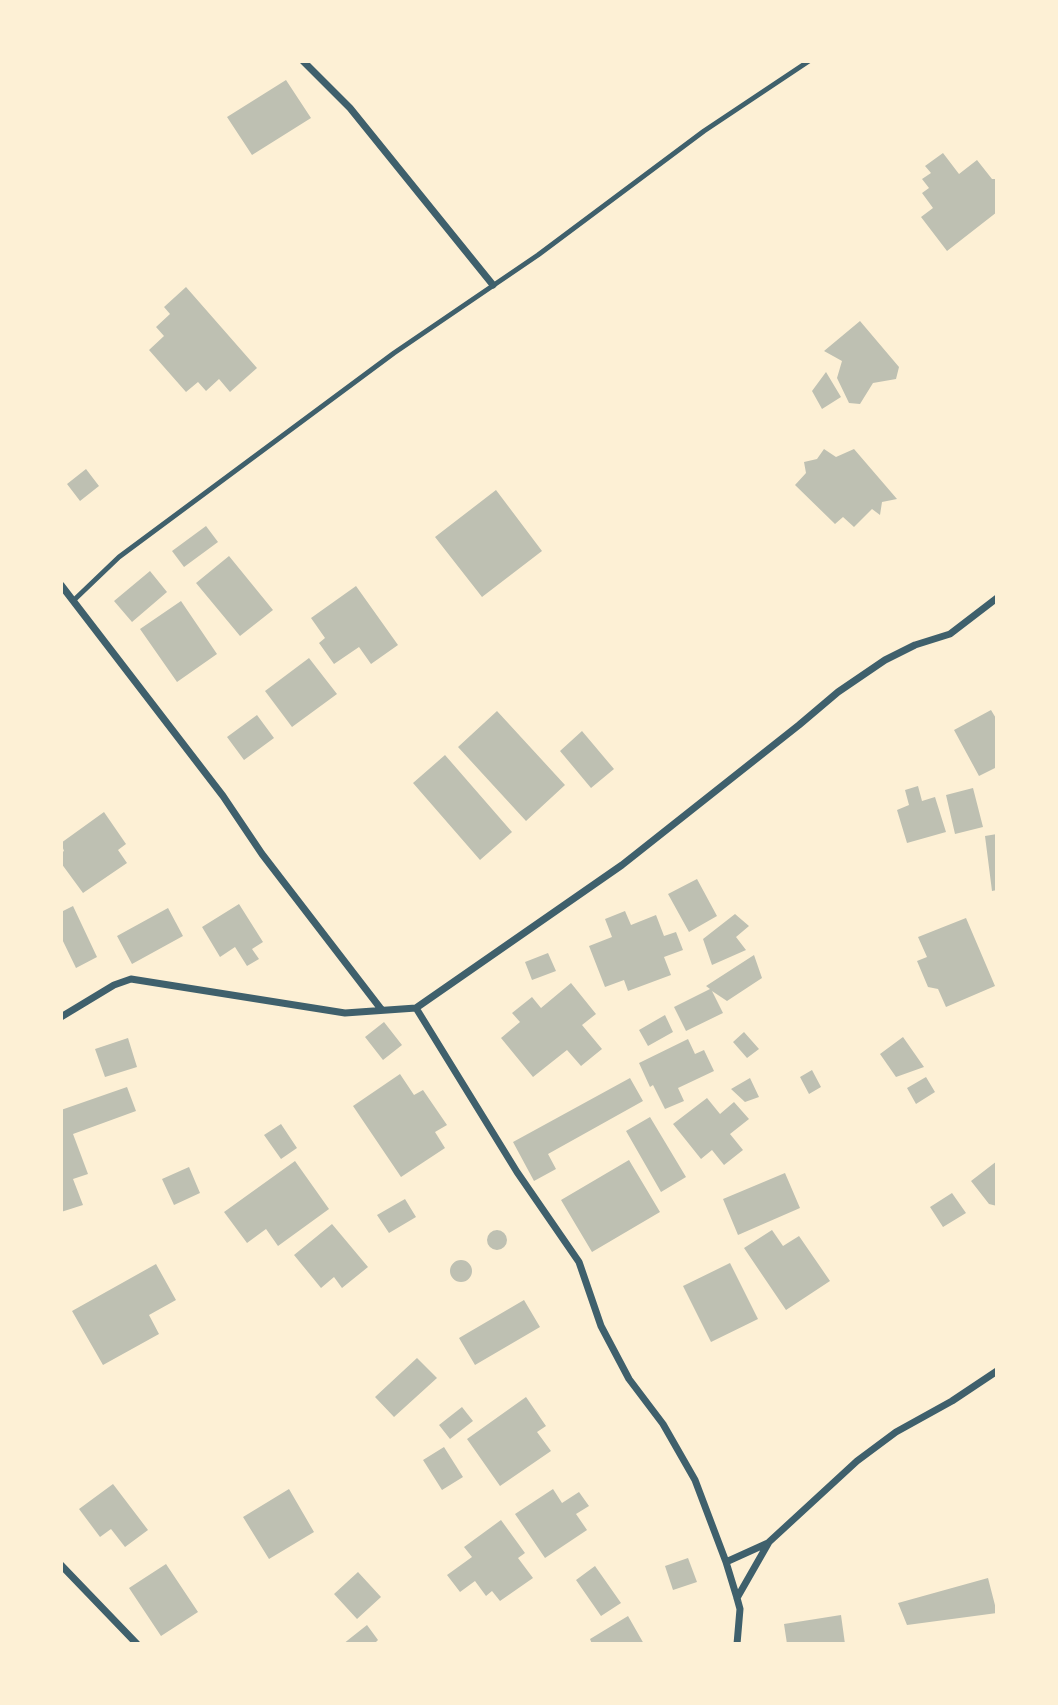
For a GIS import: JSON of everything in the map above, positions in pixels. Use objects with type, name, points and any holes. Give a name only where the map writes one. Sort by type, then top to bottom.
[{"type":"street","points":[[303,61],[350,108],[493,285]]},
{"type":"street","points":[[61,585],[223,796],[262,854],[381,1009]]},
{"type":"street","points":[[61,1017],[114,985],[131,979],[334,1012],[416,1008],[622,865],[838,692],[885,660],[915,645],[950,634],[997,598]]},
{"type":"street","points":[[416,1008],[517,1172],[579,1262],[601,1326],[629,1379],[663,1424],[695,1480],[726,1562],[740,1609],[737,1644]]},
{"type":"street","points":[[726,1562],[769,1542],[866,1454],[896,1432],[952,1401],[997,1371]]},
{"type":"street","points":[[737,1598],[769,1542]]},
{"type":"street","points":[[61,1565],[137,1644]]},
{"type":"lane","points":[[73,601],[119,557],[394,353],[538,255],[704,131],[809,61]]},
{"type":"building","points":[[286,80],[311,118],[252,155],[227,117]]},
{"type":"building","points":[[943,153],[959,174],[977,160],[992,179],[997,179],[997,212],[947,251],[921,217],[933,208],[922,193],[929,188],[922,179],[931,173],[925,166]]},
{"type":"building","points":[[186,287],[257,368],[230,392],[219,379],[206,391],[198,382],[186,392],[149,350],[164,336],[156,327],[170,314],[164,307]]},
{"type":"building","points":[[860,321],[899,367],[896,379],[873,383],[860,404],[849,403],[837,378],[842,361],[824,351]]},
{"type":"building","points":[[826,372],[841,397],[822,409],[812,391]]},
{"type":"building","points":[[824,449],[836,457],[854,449],[897,499],[882,502],[880,515],[872,509],[854,527],[843,517],[835,524],[795,485],[806,473],[804,462],[817,459]]},
{"type":"building","points":[[86,469],[99,486],[80,501],[67,484]]},
{"type":"building","points":[[496,490],[542,551],[482,597],[435,537]]},
{"type":"building","points":[[206,526],[218,542],[184,567],[172,551]]},
{"type":"building","points":[[229,556],[273,610],[240,636],[196,583]]},
{"type":"building","points":[[150,571],[167,592],[132,622],[114,601]]},
{"type":"building","points":[[356,586],[398,645],[371,664],[359,647],[334,664],[319,643],[325,638],[311,618]]},
{"type":"building","points":[[181,601],[217,654],[177,682],[140,629]]},
{"type":"building","points":[[309,658],[337,694],[292,727],[265,691]]},
{"type":"building","points":[[991,710],[997,720],[997,767],[979,776],[954,730]]},
{"type":"building","points":[[497,711],[565,785],[526,821],[458,747]]},
{"type":"building","points":[[257,715],[274,738],[244,760],[227,737]]},
{"type":"building","points":[[582,731],[614,769],[591,788],[560,751]]},
{"type":"building","points":[[445,755],[512,832],[480,860],[413,783]]},
{"type":"building","points":[[918,786],[922,801],[935,797],[946,832],[907,843],[897,810],[909,805],[905,790]]},
{"type":"building","points":[[973,788],[983,827],[955,834],[946,795]]},
{"type":"building","points":[[104,812],[126,844],[118,850],[127,863],[83,893],[61,863],[61,853],[64,851],[61,843]]},
{"type":"building","points":[[997,834],[997,890],[992,891],[985,836]]},
{"type":"building","points":[[697,879],[717,916],[689,932],[668,894]]},
{"type":"building","points":[[239,904],[263,942],[252,949],[259,959],[247,966],[235,947],[220,957],[202,927]]},
{"type":"building","points":[[73,906],[97,957],[76,968],[61,937],[61,912]]},
{"type":"building","points":[[168,908],[183,936],[132,964],[117,936]]},
{"type":"building","points":[[625,911],[631,925],[656,915],[664,936],[676,932],[683,950],[664,957],[671,975],[628,991],[624,980],[605,987],[589,946],[612,937],[605,919]]},
{"type":"building","points":[[735,914],[749,926],[736,937],[746,950],[712,965],[703,939]]},
{"type":"building","points":[[966,918],[995,986],[946,1007],[938,989],[928,987],[917,961],[927,957],[918,937]]},
{"type":"building","points":[[548,953],[556,971],[532,980],[525,962]]},
{"type":"building","points":[[754,955],[762,978],[727,1001],[712,991],[723,1013],[686,1031],[674,1007],[710,989],[706,986]]},
{"type":"building","points":[[571,983],[596,1014],[582,1025],[602,1049],[581,1066],[567,1050],[533,1077],[501,1038],[520,1022],[512,1013],[532,997],[541,1008]]},
{"type":"building","points":[[665,1015],[673,1032],[648,1046],[639,1030]]},
{"type":"building","points":[[384,1022],[402,1045],[383,1060],[365,1037]]},
{"type":"building","points":[[744,1032],[759,1049],[747,1058],[733,1042]]},
{"type":"building","points":[[903,1037],[924,1067],[896,1077],[880,1054]]},
{"type":"building","points":[[128,1038],[137,1067],[105,1077],[95,1049]]},
{"type":"building","points":[[688,1039],[695,1054],[704,1050],[714,1071],[678,1088],[684,1101],[665,1109],[653,1085],[650,1087],[639,1063]]},
{"type":"building","points":[[812,1070],[821,1087],[809,1094],[800,1077]]},
{"type":"building","points":[[400,1074],[414,1095],[423,1090],[447,1125],[435,1132],[445,1148],[401,1177],[353,1106]]},
{"type":"building","points":[[926,1077],[935,1092],[916,1104],[907,1088]]},
{"type":"building","points":[[630,1078],[643,1101],[548,1154],[556,1169],[534,1181],[513,1142]]},
{"type":"building","points":[[750,1078],[759,1097],[745,1102],[731,1089]]},
{"type":"building","points":[[127,1087],[136,1111],[73,1134],[88,1174],[73,1179],[83,1205],[61,1212],[61,1110]]},
{"type":"building","points":[[707,1098],[720,1114],[734,1102],[749,1119],[730,1134],[743,1150],[724,1165],[712,1150],[701,1159],[673,1124]]},
{"type":"building","points":[[650,1117],[686,1177],[661,1192],[626,1131]]},
{"type":"building","points":[[281,1124],[297,1148],[281,1159],[264,1135]]},
{"type":"building","points":[[629,1160],[660,1212],[592,1252],[561,1200]]},
{"type":"building","points":[[295,1161],[329,1209],[278,1246],[266,1229],[247,1243],[224,1212]]},
{"type":"building","points":[[997,1161],[997,1206],[989,1204],[971,1181]]},
{"type":"building","points":[[189,1167],[200,1193],[174,1205],[162,1179]]},
{"type":"building","points":[[785,1173],[800,1208],[738,1235],[723,1199]]},
{"type":"building","points":[[952,1193],[966,1213],[943,1227],[930,1207]]},
{"type":"building","points":[[405,1199],[416,1217],[389,1233],[377,1215]]},
{"type":"building","points":[[332,1224],[368,1267],[342,1288],[334,1277],[321,1288],[294,1255]]},
{"type":"building","points":[[497,1230],[504,1233],[507,1240],[504,1247],[497,1250],[490,1247],[487,1240],[490,1233]]},
{"type":"building","points":[[772,1230],[783,1246],[799,1236],[830,1281],[786,1310],[744,1248]]},
{"type":"building","points":[[461,1260],[471,1267],[472,1271],[465,1281],[461,1282],[451,1275],[450,1271],[457,1261]]},
{"type":"building","points":[[730,1263],[758,1319],[711,1342],[683,1286]]},
{"type":"building","points":[[156,1264],[176,1300],[149,1315],[159,1334],[103,1365],[72,1311]]},
{"type":"building","points":[[524,1300],[540,1327],[475,1365],[459,1338]]},
{"type":"building","points":[[417,1358],[437,1378],[394,1417],[375,1397]]},
{"type":"building","points":[[526,1397],[546,1426],[537,1432],[551,1451],[500,1486],[467,1439]]},
{"type":"building","points":[[462,1407],[473,1421],[450,1439],[439,1425]]},
{"type":"building","points":[[444,1447],[463,1477],[442,1490],[423,1460]]},
{"type":"building","points":[[113,1484],[148,1530],[125,1547],[111,1529],[100,1537],[79,1509]]},
{"type":"building","points":[[289,1489],[314,1532],[269,1559],[243,1517]]},
{"type":"building","points":[[553,1489],[562,1503],[579,1492],[589,1506],[576,1514],[587,1530],[545,1558],[515,1514]]},
{"type":"building","points":[[501,1520],[525,1553],[518,1558],[533,1578],[500,1601],[492,1591],[486,1596],[475,1581],[460,1592],[447,1575],[472,1557],[464,1547]]},
{"type":"building","points":[[688,1558],[697,1582],[673,1590],[665,1566]]},
{"type":"building","points":[[166,1564],[198,1612],[161,1636],[129,1588]]},
{"type":"building","points":[[595,1566],[621,1603],[601,1616],[576,1580]]},
{"type":"building","points":[[358,1572],[381,1597],[357,1619],[334,1594]]},
{"type":"building","points":[[988,1578],[997,1613],[907,1625],[898,1603]]},
{"type":"building","points":[[841,1615],[845,1644],[787,1644],[784,1624]]},
{"type":"building","points":[[628,1616],[644,1644],[592,1644],[590,1639]]},
{"type":"building","points":[[367,1625],[378,1640],[374,1644],[343,1644]]}]
